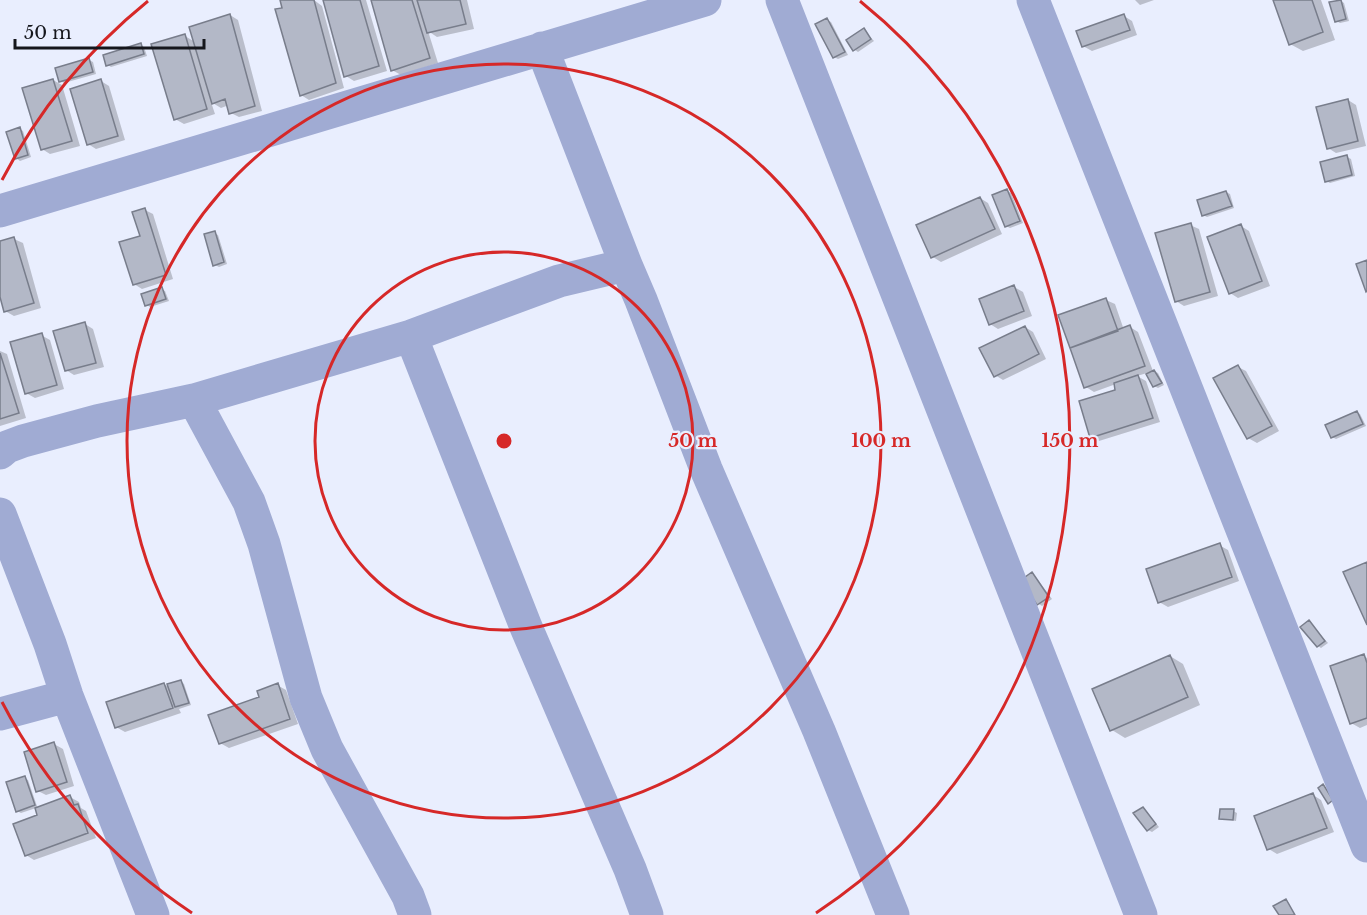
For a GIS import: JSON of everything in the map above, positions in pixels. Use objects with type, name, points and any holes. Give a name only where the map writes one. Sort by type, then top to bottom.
[{"type":"street","points":[[0,211],[705,0]]},
{"type":"street","points":[[782,0],[1142,915]]},
{"type":"street","points":[[1033,0],[1367,846]]},
{"type":"street","points":[[542,48],[710,480],[819,731],[893,915]]},
{"type":"street","points":[[0,453],[7,447],[23,441],[97,421],[194,400],[411,336],[559,281],[626,265]]},
{"type":"street","points":[[411,336],[526,627],[630,869],[647,915]]},
{"type":"street","points":[[194,400],[249,502],[264,544],[306,698],[327,749],[408,896],[415,915]]},
{"type":"street","points":[[0,514],[50,644],[67,696],[153,915]]},
{"type":"street","points":[[0,714],[67,696]]},
{"type":"building","points":[[280,0],[314,0],[336,83],[300,96],[275,9],[282,8]]},
{"type":"building","points":[[323,0],[360,0],[379,66],[344,77]]},
{"type":"building","points":[[371,0],[412,0],[430,58],[391,71]]},
{"type":"building","points":[[417,0],[460,0],[466,24],[427,33]]},
{"type":"building","points":[[1273,0],[1312,0],[1323,32],[1289,45]]},
{"type":"building","points":[[1341,0],[1346,19],[1335,22],[1329,2]]},
{"type":"building","points":[[230,14],[255,106],[229,114],[225,99],[212,104],[189,27]]},
{"type":"building","points":[[1124,14],[1130,30],[1082,47],[1076,31]]},
{"type":"building","points":[[827,18],[845,52],[833,58],[815,24]]},
{"type":"building","points":[[864,28],[871,39],[853,51],[846,40]]},
{"type":"building","points":[[185,34],[207,109],[174,120],[151,44]]},
{"type":"building","points":[[141,43],[144,54],[106,66],[103,55]]},
{"type":"building","points":[[89,58],[93,72],[59,82],[55,68]]},
{"type":"building","points":[[53,79],[72,141],[41,150],[22,88]]},
{"type":"building","points":[[101,79],[118,136],[87,145],[70,89]]},
{"type":"building","points":[[1348,99],[1358,141],[1327,149],[1316,107]]},
{"type":"building","points":[[20,127],[28,155],[15,159],[6,132]]},
{"type":"building","points":[[1347,155],[1352,175],[1325,182],[1320,162]]},
{"type":"building","points":[[1007,189],[1020,221],[1005,227],[992,195]]},
{"type":"building","points":[[1226,191],[1232,206],[1202,216],[1197,200]]},
{"type":"building","points":[[980,197],[995,229],[931,258],[916,225]]},
{"type":"building","points":[[145,208],[166,275],[133,285],[119,242],[140,236],[132,212]]},
{"type":"building","points":[[1191,223],[1210,292],[1175,302],[1155,233]]},
{"type":"building","points":[[1241,224],[1262,281],[1229,294],[1207,237]]},
{"type":"building","points":[[215,231],[224,262],[213,266],[204,234]]},
{"type":"building","points":[[14,237],[34,303],[4,312],[0,297],[0,241]]},
{"type":"building","points":[[1367,260],[1367,291],[1366,292],[1356,264]]},
{"type":"building","points":[[1014,285],[1024,311],[989,325],[979,299]]},
{"type":"building","points":[[162,287],[166,299],[145,306],[141,294]]},
{"type":"building","points":[[1106,298],[1118,331],[1070,348],[1058,315]]},
{"type":"building","points":[[85,322],[96,363],[65,371],[53,331]]},
{"type":"building","points":[[1130,325],[1145,366],[1084,388],[1070,348]]},
{"type":"building","points":[[1025,326],[1039,354],[994,377],[979,348]]},
{"type":"building","points":[[42,333],[57,385],[25,394],[10,342]]},
{"type":"building","points":[[0,353],[19,413],[0,419]]},
{"type":"building","points":[[1238,365],[1272,426],[1247,439],[1213,378]]},
{"type":"building","points":[[1154,370],[1162,383],[1153,387],[1146,374]]},
{"type":"building","points":[[1138,375],[1153,418],[1090,438],[1079,401],[1115,390],[1114,383]]},
{"type":"building","points":[[1357,411],[1363,424],[1331,438],[1325,425]]},
{"type":"building","points":[[1220,543],[1232,577],[1158,603],[1146,569]]},
{"type":"building","points":[[1367,562],[1367,625],[1343,572]]},
{"type":"building","points":[[1032,572],[1049,597],[1037,605],[1021,580]]},
{"type":"building","points":[[1309,620],[1325,641],[1317,647],[1300,627]]},
{"type":"building","points":[[1364,654],[1367,663],[1367,718],[1350,724],[1330,666]]},
{"type":"building","points":[[1170,655],[1188,697],[1110,731],[1092,689]]},
{"type":"building","points":[[181,680],[189,703],[175,707],[167,684]]},
{"type":"building","points":[[164,683],[173,708],[115,728],[106,702]]},
{"type":"building","points":[[278,683],[290,719],[219,744],[208,715],[259,697],[257,691]]},
{"type":"building","points":[[54,742],[67,782],[36,792],[24,752]]},
{"type":"building","points":[[25,776],[35,805],[16,812],[6,782]]},
{"type":"building","points":[[1323,784],[1333,800],[1328,804],[1318,788]]},
{"type":"building","points":[[1313,793],[1327,828],[1267,850],[1254,816]]},
{"type":"building","points":[[70,795],[74,805],[78,804],[88,833],[25,856],[13,824],[37,815],[35,808]]},
{"type":"building","points":[[1143,807],[1156,824],[1147,831],[1133,813]]},
{"type":"building","points":[[1220,809],[1234,809],[1233,820],[1219,819]]},
{"type":"building","points":[[1286,899],[1295,915],[1279,915],[1273,906]]}]
